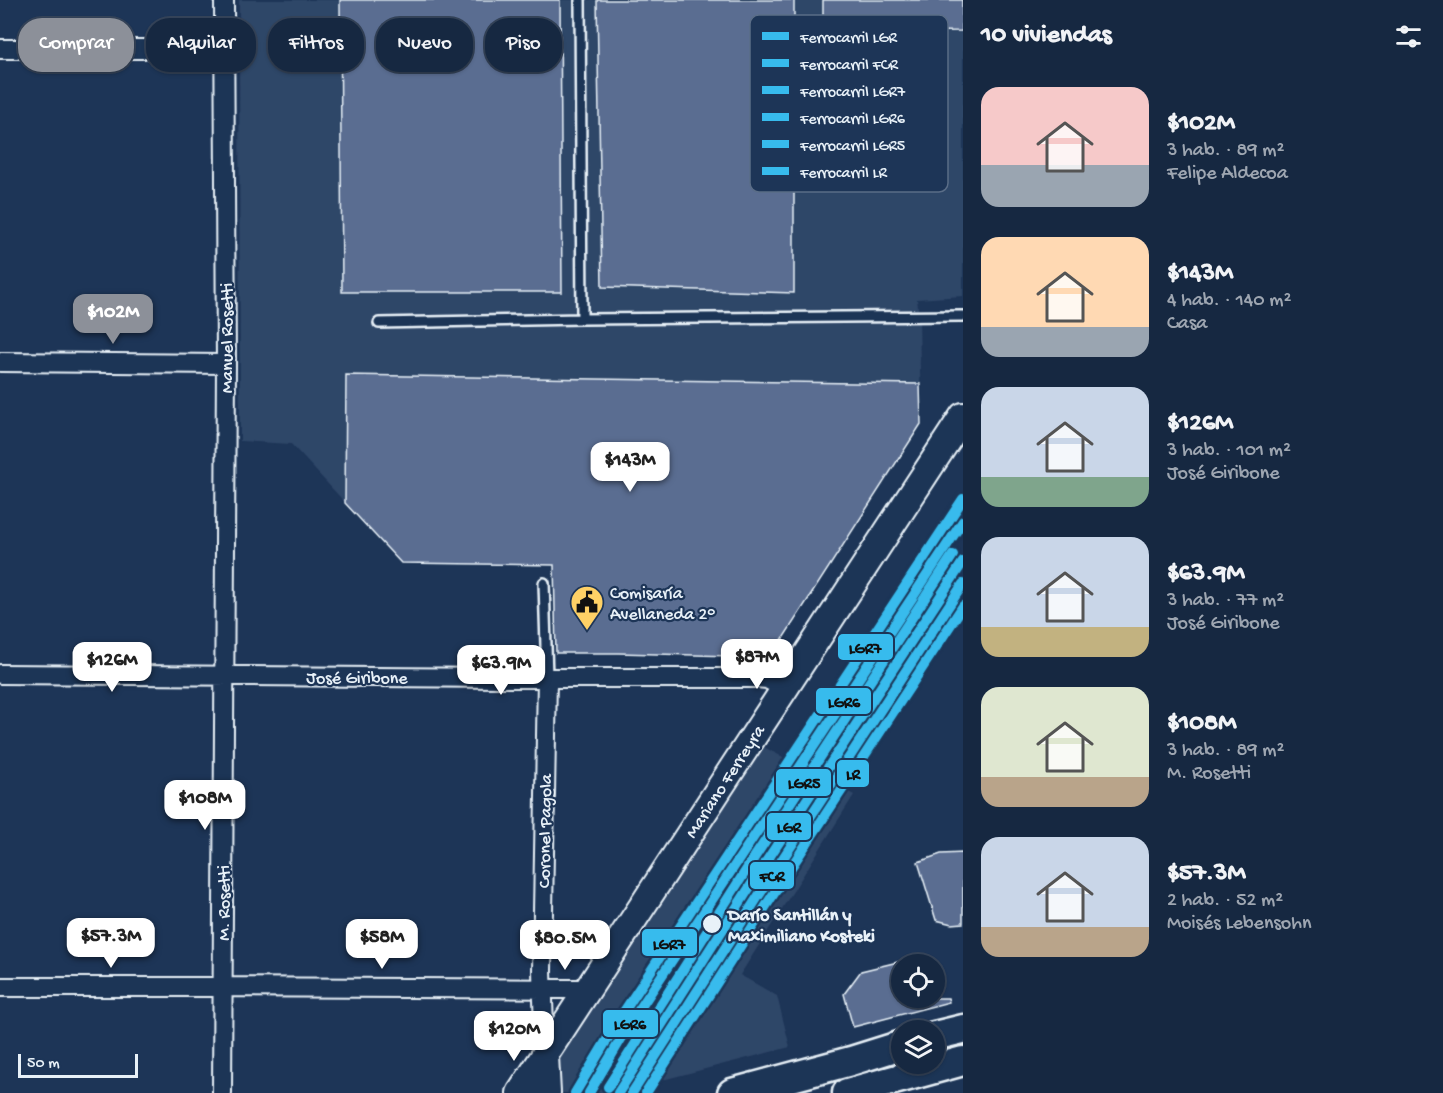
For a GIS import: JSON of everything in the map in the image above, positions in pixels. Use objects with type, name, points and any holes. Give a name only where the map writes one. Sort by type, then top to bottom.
[{"type":"main road","points":[[945,1033],[963,1029]]},
{"type":"main road","points":[[732,1093],[891,1048]]},
{"type":"main road","points":[[856,1092],[963,1062]]},
{"type":"street","name":"Manuel Rosetti","points":[[224,0],[224,18]]},
{"type":"street","points":[[0,49],[146,49]]},
{"type":"street","name":"Manuel Rosetti","points":[[224,676],[225,72]]},
{"type":"street","points":[[0,362],[226,364]]},
{"type":"street","name":"Mariano Ferreyra","points":[[520,1093],[963,416]]},
{"type":"street","name":"José Giribone","points":[[0,674],[758,678],[766,679],[784,688]]},
{"type":"street","name":"M. Rosetti","points":[[222,987],[224,676]]},
{"type":"street","name":"Coronel Pagola","points":[[544,1056],[542,988],[547,677]]},
{"type":"street","points":[[0,987],[588,989]]},
{"type":"street","points":[[222,987],[222,1093]]},
{"type":"street","points":[[544,1056],[546,1093]]},
{"type":"street","points":[[851,1061],[856,1092]]},
{"type":"lane","points":[[580,0],[582,319]]},
{"type":"lane","points":[[380,323],[963,316]]},
{"type":"lane","points":[[544,583],[547,677]]},
{"type":"shaded area","points":[[239,0],[963,0],[963,296],[917,299],[921,424],[771,657],[618,653],[618,610],[555,606],[553,565],[401,563],[291,444],[240,441],[239,72],[256,72],[256,18],[239,18]]},
{"type":"shaded area","points":[[762,746],[854,795],[740,975],[777,996],[790,1047],[612,1093],[562,1093],[558,1058]]},
{"type":"building","points":[[340,0],[560,0],[560,18],[485,18],[485,72],[560,72],[562,292],[342,292],[340,72],[364,72],[364,18],[340,18]]},
{"type":"building","points":[[597,0],[794,0],[794,15],[750,15],[750,192],[794,192],[794,293],[602,287]]},
{"type":"building","points":[[823,0],[962,0],[962,31],[948,31],[948,15],[823,15]]},
{"type":"building","points":[[346,375],[920,384],[921,424],[771,657],[556,653],[554,565],[401,563],[345,503]]},
{"type":"building","points":[[963,853],[963,923],[952,924],[936,920],[918,862],[941,854]]},
{"type":"building","points":[[891,964],[891,1008],[926,1008],[853,1027],[844,994],[861,971]]},
{"type":"rail line","name":"LGR7","points":[[575,1093],[623,1013],[963,499]]},
{"type":"rail line","name":"LGR6","points":[[589,1093],[633,1019],[963,521]]},
{"type":"rail line","name":"LGR5","points":[[608,1087],[752,861],[953,555]]},
{"type":"rail line","name":"LGR","points":[[618,1093],[762,868],[963,562]]},
{"type":"rail line","name":"FCR","points":[[632,1093],[963,584]]},
{"type":"rail line","name":"LR","points":[[646,1093],[963,606]]},
{"type":"place","name":"Comisaría Avellaneda 2°","points":[[587,631]]},
{"type":"place","name":"Darío Santillán y Maximiliano Kosteki","points":[[712,924]]}]
